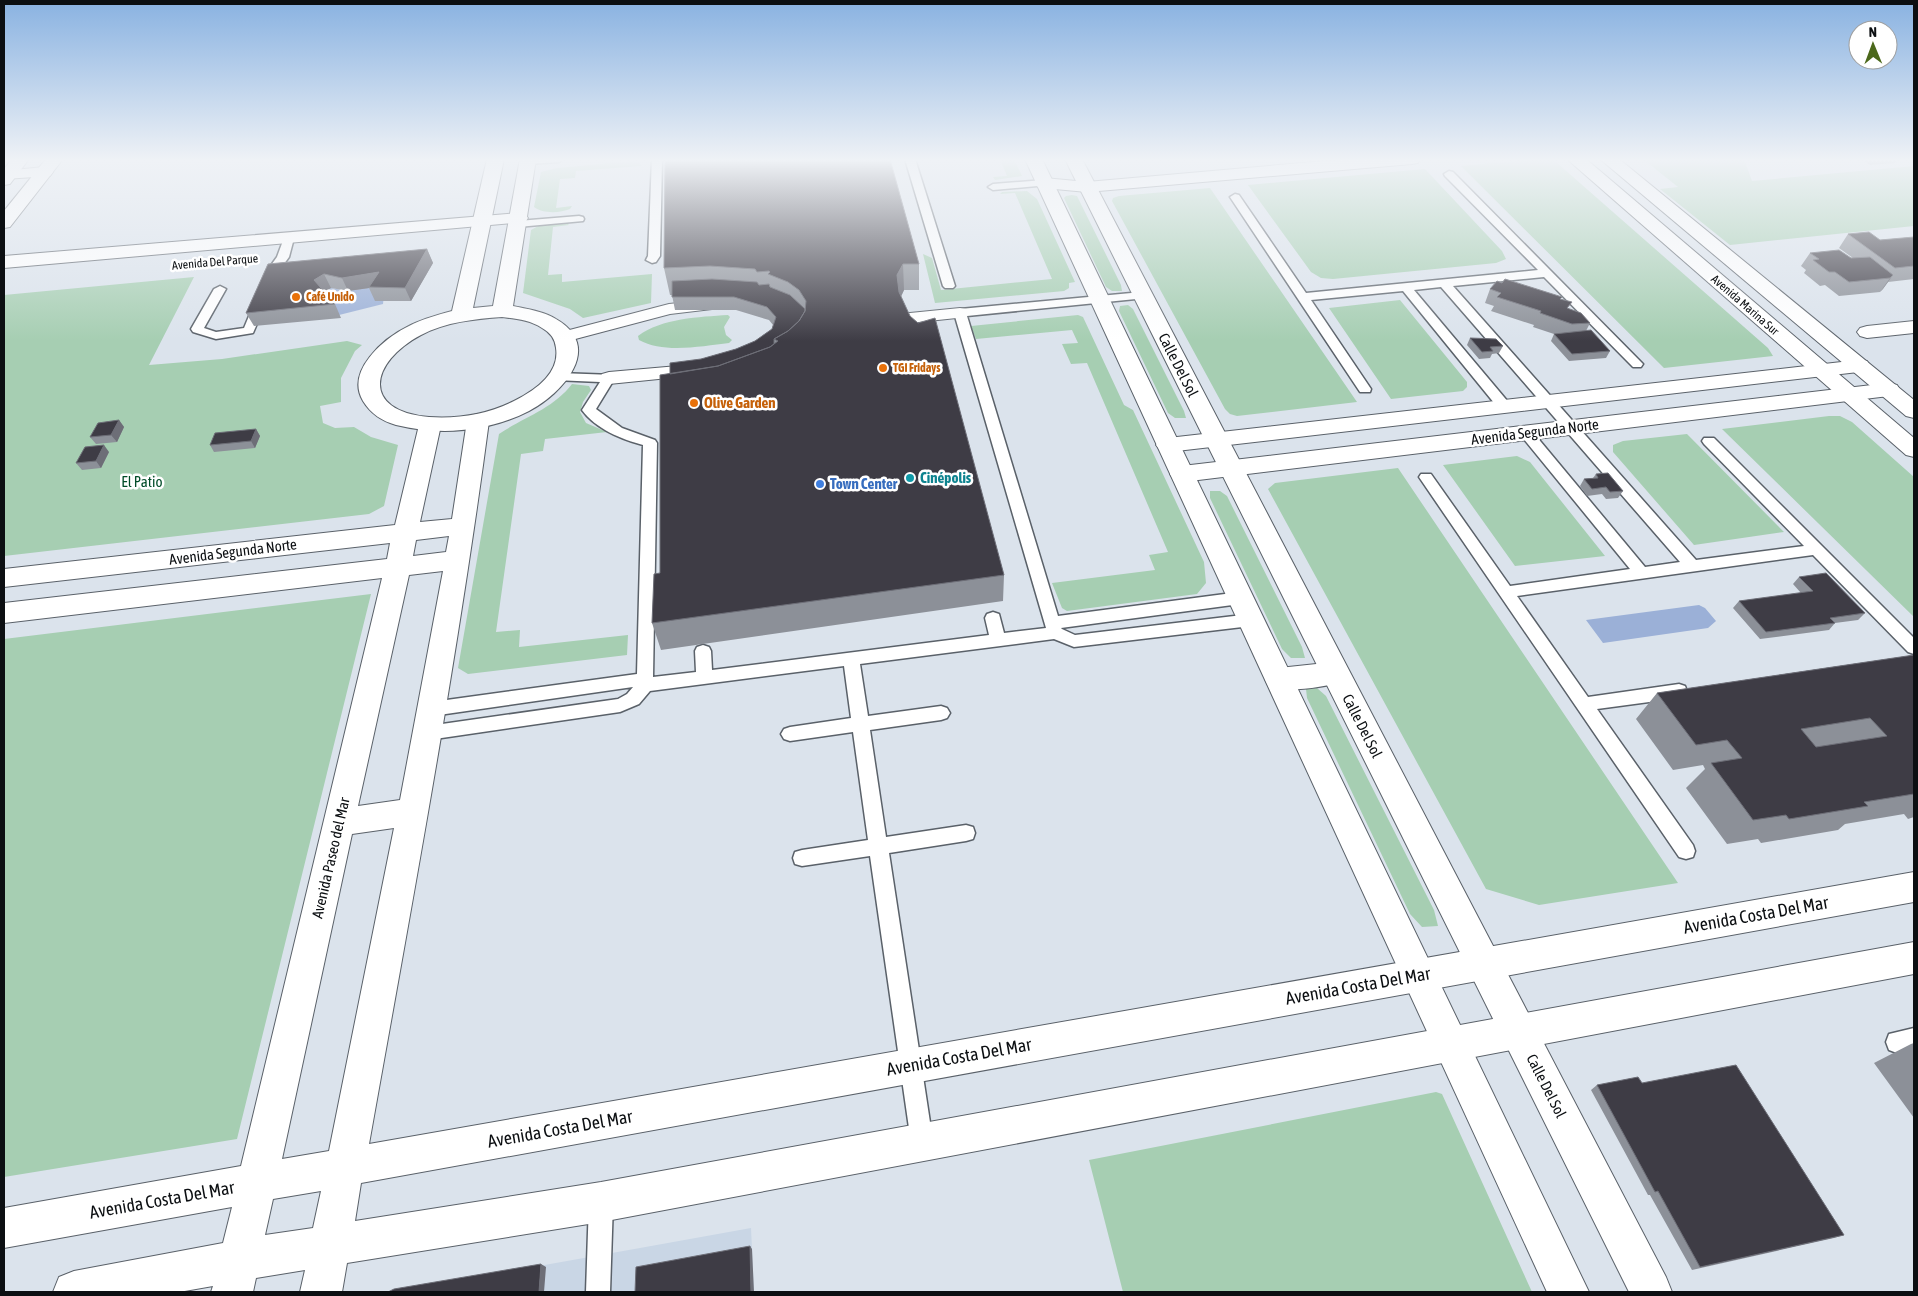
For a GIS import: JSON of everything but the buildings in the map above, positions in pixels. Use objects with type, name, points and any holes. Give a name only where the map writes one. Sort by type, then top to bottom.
[{"type":"street","points":[[461,315],[482,219]]},
{"type":"street","points":[[502,311],[518,219]]},
{"type":"street","points":[[1062,219],[1568,1292]]},
{"type":"street","name":"Calle Del Sol","points":[[1106,219],[1142,296],[1651,1292]]},
{"type":"street","name":"Avenida Marina Sur","points":[[1646,219],[1914,450]]},
{"type":"street","name":"Avenida Marina Sur","points":[[1681,219],[1914,412]]},
{"type":"street","name":"Avenida Del Parque","points":[[4,262],[289,238],[479,231],[517,226]]},
{"type":"street","name":"Avenida Del Parque","points":[[458,242],[479,231]]},
{"type":"street","name":"Avenida Del Parque","points":[[264,258],[302,255]]},
{"type":"street","points":[[564,337],[669,309],[725,304]]},
{"type":"street","points":[[502,311],[528,315],[550,324],[564,337],[568,349],[567,363],[559,377],[540,395],[512,410],[478,421],[454,424],[430,425],[400,420],[379,408],[369,392],[370,373],[382,354],[403,337],[430,324],[461,315],[502,311]]},
{"type":"street","points":[[900,319],[960,313]]},
{"type":"street","points":[[1867,332],[1914,327]]},
{"type":"street","name":"Avenida Segunda Norte","points":[[1168,445],[1859,366]]},
{"type":"street","points":[[608,378],[716,368]]},
{"type":"street","name":"Avenida Segunda Norte","points":[[1182,474],[1889,390]]},
{"type":"street","points":[[321,1292],[430,722],[463,526],[478,421]]},
{"type":"street","name":"Avenida Paseo del Mar","points":[[236,1276],[255,1183],[430,425]]},
{"type":"street","name":"Avenida Segunda Norte","points":[[4,578],[463,526]]},
{"type":"street","points":[[4,613],[457,560]]},
{"type":"street","points":[[1279,679],[1335,673]]},
{"type":"street","points":[[339,823],[413,811]]},
{"type":"street","name":"Avenida Costa Del Mar","points":[[4,1228],[1914,886]]},
{"type":"street","points":[[74,1292],[236,1276],[330,1246],[601,1202],[1914,958]]},
{"type":"lane","points":[[517,226],[557,219]]},
{"type":"lane","points":[[652,260],[654,256],[655,219]]},
{"type":"lane","points":[[929,219],[949,286]]},
{"type":"lane","points":[[1251,219],[1365,389]]},
{"type":"lane","points":[[1494,219],[1637,364]]},
{"type":"lane","points":[[220,289],[197,329],[204,334],[216,336],[249,330],[275,268],[283,256],[289,238]]},
{"type":"lane","points":[[1304,297],[1546,272]]},
{"type":"lane","points":[[1444,282],[1692,566]]},
{"type":"lane","points":[[1405,286],[1504,406]]},
{"type":"lane","points":[[1142,296],[960,313],[1053,628],[1074,641],[1245,609]]},
{"type":"lane","points":[[430,722],[620,705],[633,699],[645,682],[650,443],[629,437],[596,418],[589,410],[608,378],[559,377]]},
{"type":"lane","points":[[1526,433],[1641,573]]},
{"type":"lane","points":[[1709,441],[1817,549],[1911,655]]},
{"type":"lane","points":[[1426,477],[1686,851]]},
{"type":"lane","points":[[1506,592],[1817,549]]},
{"type":"lane","points":[[430,722],[645,682],[704,677],[998,640],[1053,628],[1245,609]]},
{"type":"lane","points":[[993,618],[998,640]]},
{"type":"lane","points":[[703,651],[704,677]]},
{"type":"lane","points":[[851,659],[922,1142]]},
{"type":"lane","points":[[1583,704],[1690,689]]},
{"type":"lane","points":[[790,734],[941,713]]},
{"type":"lane","points":[[802,858],[966,832]]},
{"type":"lane","points":[[598,1292],[601,1202]]},
{"type":"shaded area","points":[[751,1228],[754,1292],[394,1292],[640,1248]]},
{"type":"green space","points":[[1026,219],[1046,219],[1075,282],[1069,283],[1069,288],[1064,291],[935,303],[923,254],[932,258],[941,290],[1052,279]]},
{"type":"green space","points":[[1074,219],[1089,219],[1121,285],[1122,291],[1112,291],[1106,287]]},
{"type":"green space","points":[[1122,219],[1232,219],[1357,402],[1237,416],[1230,414],[1225,409]]},
{"type":"green space","points":[[1273,219],[1472,219],[1502,251],[1506,259],[1496,263],[1333,279],[1321,278],[1311,272]]},
{"type":"green space","points":[[1515,219],[1622,219],[1768,348],[1773,356],[1664,368]]},
{"type":"green space","points":[[1698,219],[1914,219],[1914,226],[1730,245]]},
{"type":"green space","points":[[566,222],[569,225],[553,227],[548,275],[562,274],[562,282],[652,274],[651,303],[583,318],[570,309],[523,293],[531,230],[542,224]]},
{"type":"green space","name":"El Patio","points":[[194,277],[149,365],[222,359],[347,341],[362,345],[355,351],[341,378],[341,402],[320,406],[323,423],[335,428],[354,427],[371,437],[398,445],[384,506],[369,514],[4,556],[4,295]]},
{"type":"green space","points":[[1400,300],[1467,382],[1467,387],[1463,391],[1391,399],[1329,308]]},
{"type":"green space","points":[[1128,305],[1133,309],[1186,418],[1175,418],[1168,413],[1119,311],[1120,306]]},
{"type":"green space","points":[[728,315],[730,317],[724,327],[726,335],[732,340],[729,343],[671,348],[660,347],[639,340],[638,336],[658,325],[693,318]]},
{"type":"green space","points":[[1078,315],[1083,317],[1124,405],[1133,410],[1204,562],[1206,583],[1197,594],[1067,611],[1062,608],[1052,583],[1155,570],[1149,555],[1168,552],[1087,363],[1071,364],[1062,344],[1078,343],[1072,330],[976,339],[971,326]]},
{"type":"green space","points":[[572,384],[589,386],[591,390],[583,402],[580,412],[586,423],[607,432],[545,439],[543,451],[521,454],[496,632],[520,630],[519,647],[628,635],[627,655],[468,674],[458,668],[499,434],[556,400]]},
{"type":"green space","points":[[1840,416],[1852,422],[1914,477],[1914,617],[1722,429]]},
{"type":"green space","points":[[1687,434],[1784,532],[1694,545],[1613,452],[1613,445],[1623,441]]},
{"type":"green space","points":[[1517,456],[1530,462],[1605,556],[1515,566],[1443,465]]},
{"type":"green space","points":[[1398,468],[1678,883],[1539,905],[1486,889],[1268,489],[1275,483]]},
{"type":"green space","points":[[1210,491],[1220,491],[1227,496],[1302,647],[1305,658],[1291,658],[1282,649],[1210,498]]},
{"type":"green space","points":[[371,594],[237,1139],[4,1177],[4,639]]},
{"type":"green space","points":[[1317,688],[1326,696],[1434,910],[1438,926],[1422,927],[1410,914],[1307,698],[1306,689]]},
{"type":"green space","points":[[1436,1092],[1442,1094],[1532,1292],[1123,1292],[1089,1160]]},
{"type":"water","points":[[385,285],[383,304],[339,315],[321,294],[331,288],[348,291]]},
{"type":"water","points":[[1699,605],[1705,608],[1716,621],[1708,628],[1603,643],[1586,620]]},
{"type":"place","name":"Café Unido","points":[[296,297]]},
{"type":"place","name":"TGI Fridays","points":[[883,368]]},
{"type":"place","name":"Olive Garden","points":[[694,403]]},
{"type":"place","name":"Cinépolis","points":[[910,478]]},
{"type":"place","name":"Town Center","points":[[820,484]]}]
